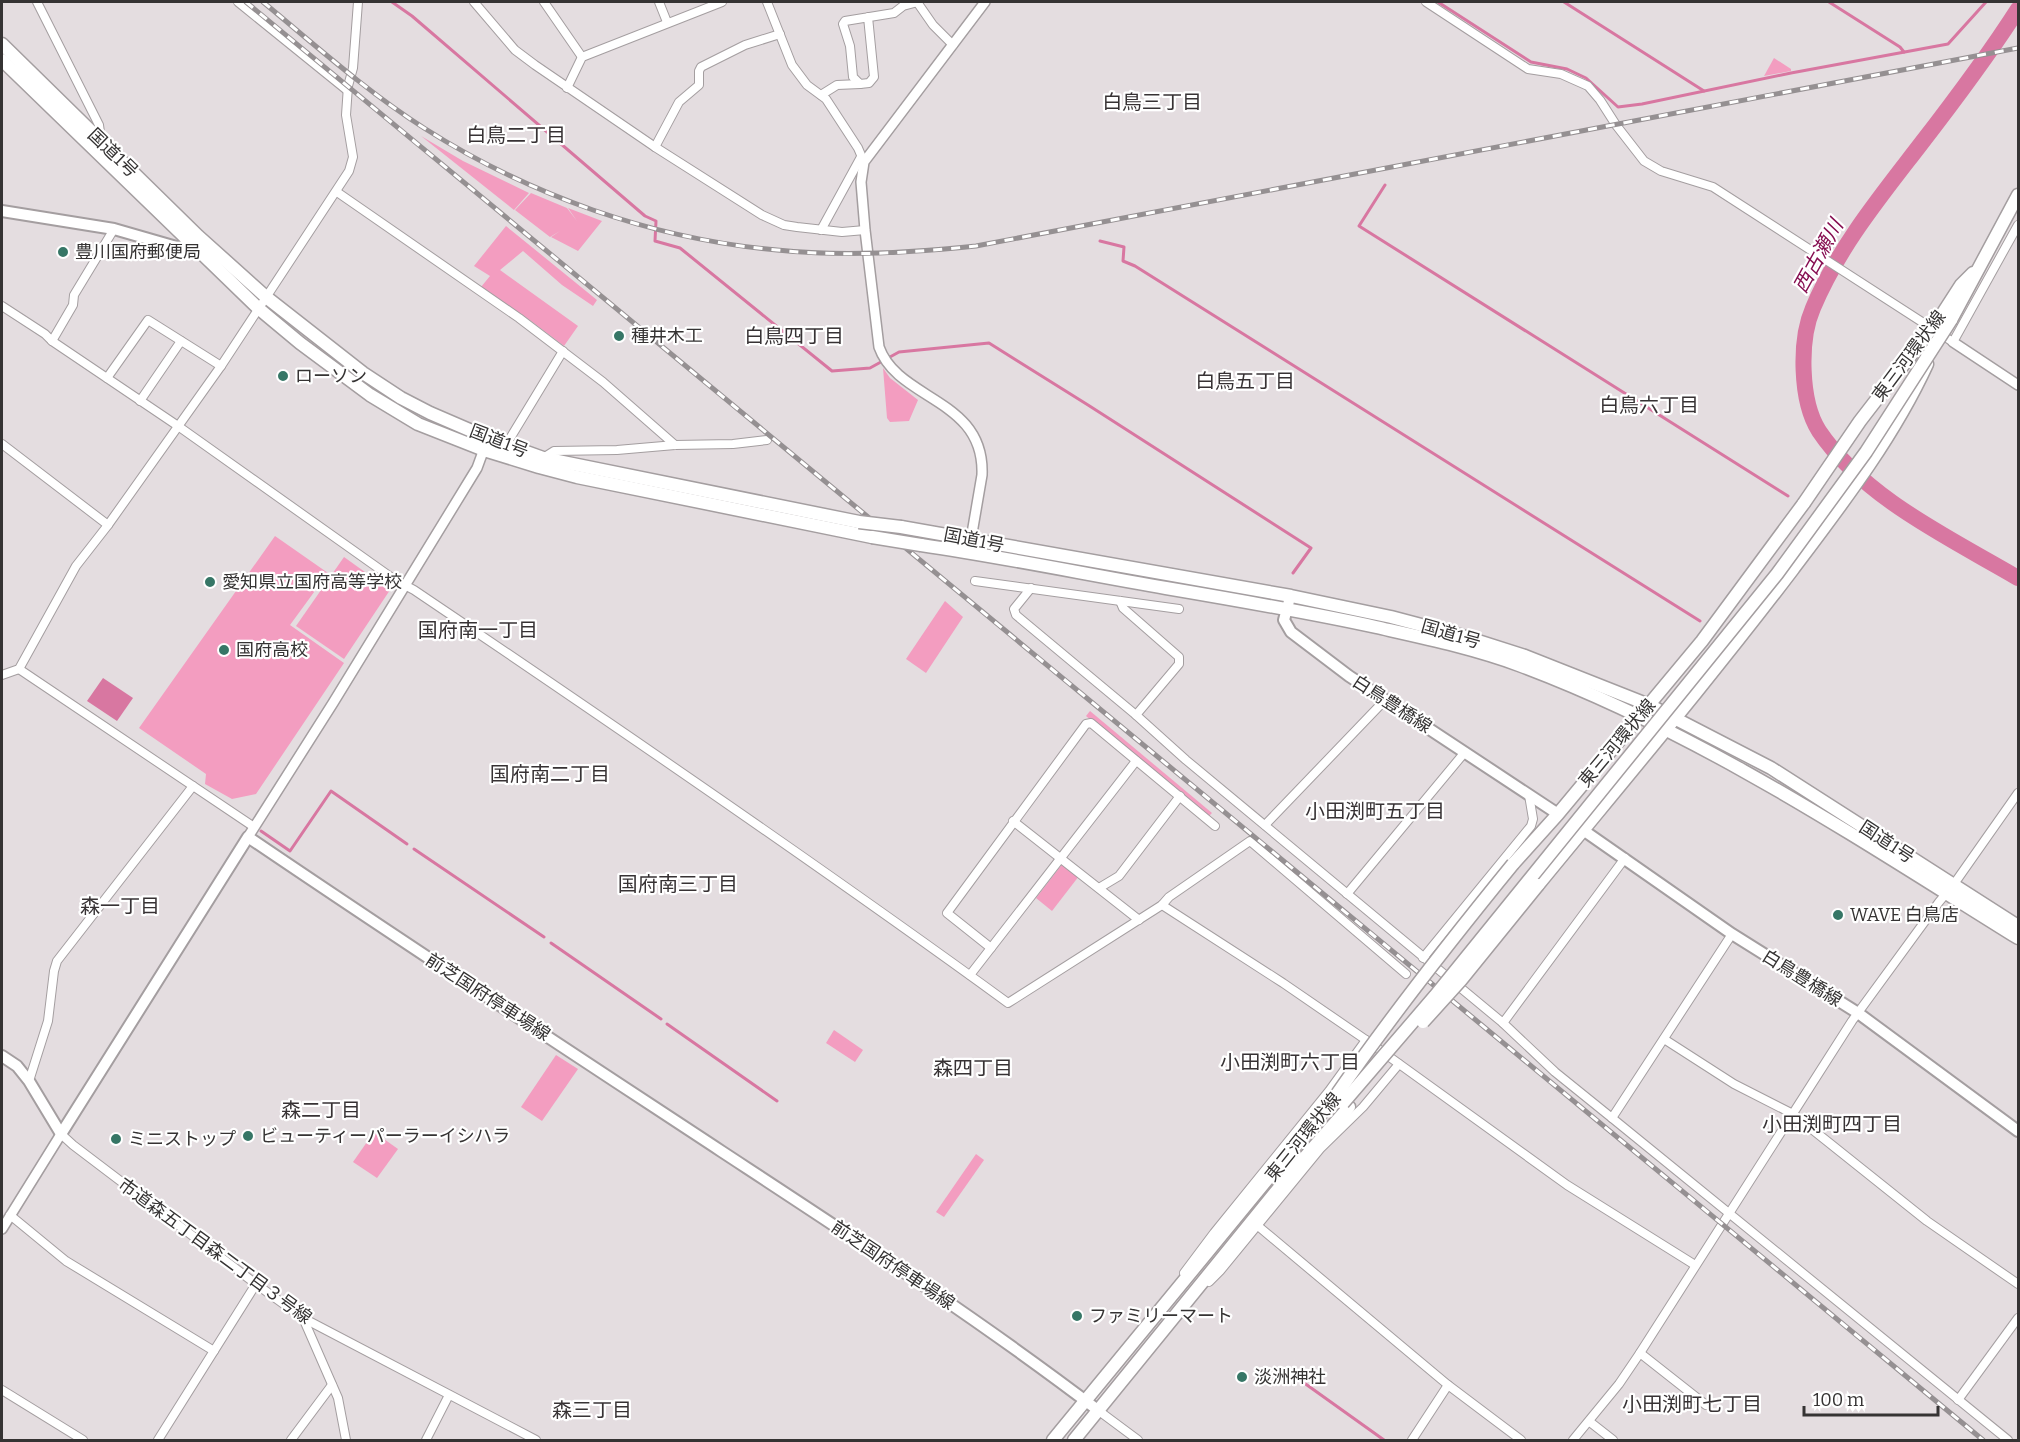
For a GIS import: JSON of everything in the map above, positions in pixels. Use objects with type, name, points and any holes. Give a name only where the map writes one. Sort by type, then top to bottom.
[{"type":"main road","name":"国道1号","points":[[2,44],[101,142],[258,308],[300,343],[370,395],[418,424],[486,444],[506,446],[543,458],[859,522],[971,539],[1288,602],[1456,644],[1520,665],[1640,716],[1806,805],[1950,889],[2019,926]]},
{"type":"main road","name":"国道1号","points":[[2,60],[194,240],[363,373],[401,398],[486,444],[539,467],[577,477],[872,537],[969,552],[1116,580],[1391,617],[1459,635],[1534,660],[1649,705],[1771,768],[2019,938]]},
{"type":"main road","name":"東三河環状線","points":[[1990,249],[2019,182]]},
{"type":"main road","name":"東三河環状線","points":[[1074,1440],[1190,1298],[1256,1223],[1342,1102],[1379,1034],[1437,958],[1513,864],[1558,814],[1702,641],[1860,421],[1946,318],[1982,264],[2019,195]]},
{"type":"main road","points":[[2,211],[114,229],[180,248],[194,240]]},
{"type":"main road","name":"東三河環状線","points":[[1240,1215],[1286,1168],[1342,1102],[1461,980],[1744,634],[1830,521],[1886,438],[1915,391],[1946,318]]},
{"type":"main road","name":"東三河環状線","points":[[1053,1440],[1173,1292],[1435,996],[1778,574],[1853,471],[1937,343]]},
{"type":"main road","name":"白鳥豊橋線","points":[[1288,602],[1284,620],[1291,632],[1349,676],[1558,814]]},
{"type":"main road","name":"白鳥豊橋線","points":[[1583,830],[1732,934],[1858,1013],[2019,1131]]},
{"type":"main road","points":[[2,1056],[17,1066],[29,1081],[62,1134],[248,837]]},
{"type":"main road","name":"前芝国府停車場線","points":[[248,837],[866,1246],[1099,1411]]},
{"type":"main road","name":"東三河環状線","points":[[1256,1223],[1286,1168]]},
{"type":"street","points":[[37,2],[99,125],[101,142]]},
{"type":"street","points":[[238,2],[348,91]]},
{"type":"street","points":[[2,675],[19,669],[76,566],[108,525],[221,366],[350,171],[353,158],[346,115],[353,68],[358,2]]},
{"type":"street","points":[[474,2],[515,50],[567,88],[656,147],[772,220],[784,225],[821,230],[842,232],[865,230]]},
{"type":"street","points":[[544,2],[582,57]]},
{"type":"street","points":[[659,2],[667,22]]},
{"type":"street","points":[[567,88],[582,57],[722,2]]},
{"type":"street","points":[[767,2],[792,65],[807,85],[826,99],[858,148],[862,160],[861,182],[865,230],[882,356],[901,375],[957,415],[969,428],[979,447],[982,475],[969,552]]},
{"type":"street","points":[[860,84],[853,77],[850,46],[843,24],[845,21],[894,13],[903,6],[918,2],[933,25],[953,45]]},
{"type":"street","points":[[821,230],[862,160],[985,2]]},
{"type":"street","points":[[1426,2],[1528,69],[1561,74],[1588,87],[1644,161],[1661,171],[1713,187],[2019,385]]},
{"type":"street","points":[[821,95],[837,85],[869,83],[874,77],[868,17]]},
{"type":"street","points":[[656,147],[679,102],[699,85],[701,67],[745,45],[780,34]]},
{"type":"street","points":[[337,192],[424,251],[563,351],[603,382],[675,445]]},
{"type":"street","points":[[1953,342],[2019,225]]},
{"type":"street","points":[[52,341],[74,305],[74,295],[114,229]]},
{"type":"street","points":[[2,306],[178,426],[359,555],[533,670],[786,845],[1008,1003],[1162,905],[1169,897],[1250,841],[1406,974]]},
{"type":"street","points":[[107,378],[148,320],[221,366]]},
{"type":"street","points":[[140,401],[180,341]]},
{"type":"street","points":[[506,446],[563,351]]},
{"type":"street","points":[[543,458],[554,451],[733,444],[767,440]]},
{"type":"street","points":[[2,444],[108,525]]},
{"type":"street","points":[[248,837],[477,468],[486,444]]},
{"type":"street","points":[[975,582],[1179,609]]},
{"type":"street","points":[[1031,588],[1014,609],[1016,615],[1186,760],[1503,1023],[1555,1072],[2008,1440]]},
{"type":"street","points":[[1120,601],[1123,608],[1179,657],[1179,664],[1136,715]]},
{"type":"street","points":[[19,669],[254,827]]},
{"type":"street","points":[[1265,825],[1385,700]]},
{"type":"street","points":[[991,948],[946,913],[1086,724],[1091,723],[1215,826]]},
{"type":"street","points":[[1347,894],[1464,752]]},
{"type":"street","points":[[970,975],[1136,760]]},
{"type":"street","points":[[29,1081],[48,1021],[57,961],[193,786]]},
{"type":"street","points":[[1574,1440],[1619,1384],[1640,1353],[1858,1013],[2019,793]]},
{"type":"street","points":[[1423,958],[1531,826],[1533,819],[1529,795]]},
{"type":"street","points":[[1099,888],[1119,876],[1180,796]]},
{"type":"street","points":[[1013,821],[1139,920]]},
{"type":"street","points":[[1503,1023],[1625,858]]},
{"type":"street","points":[[1162,905],[1366,1040],[1567,1185],[1695,1265]]},
{"type":"street","points":[[1612,1118],[1732,934]]},
{"type":"street","points":[[1664,1039],[1734,1084],[1792,1114],[1927,1221],[2019,1284]]},
{"type":"street","points":[[1173,1292],[1191,1262],[1329,1091],[1366,1040]]},
{"type":"street","points":[[1399,1064],[1363,1107],[1320,1149],[1256,1223],[1448,1385],[1521,1440]]},
{"type":"street","points":[[2,1229],[62,1134]]},
{"type":"street","name":"市道森五丁目森二丁目３号線","points":[[62,1134],[256,1284],[303,1317],[536,1440]]},
{"type":"street","points":[[10,1215],[66,1261],[214,1351]]},
{"type":"street","points":[[158,1440],[256,1284]]},
{"type":"street","points":[[303,1317],[333,1385],[342,1413],[346,1440]]},
{"type":"street","points":[[1958,1400],[2019,1318]]},
{"type":"street","points":[[1640,1353],[1706,1405]]},
{"type":"street","points":[[291,1440],[333,1385]]},
{"type":"street","points":[[1412,1440],[1448,1385]]},
{"type":"street","points":[[2,1390],[82,1440]]},
{"type":"street","points":[[426,1440],[449,1395]]},
{"type":"street","points":[[1099,1411],[1138,1440]]},
{"type":"street","points":[[1590,1422],[1613,1440]]},
{"type":"shaded area","points":[[1774,58],[1791,69],[1791,71],[1764,76]]},
{"type":"shaded area","points":[[421,136],[463,161],[529,193],[514,210]]},
{"type":"shaded area","points":[[531,193],[567,208],[577,221],[568,208],[602,221],[578,251],[551,237],[560,231],[550,237],[515,210]]},
{"type":"shaded area","points":[[506,226],[597,300],[593,306],[562,285],[523,251],[500,270],[578,326],[564,346],[481,287],[490,276],[474,266]]},
{"type":"shaded area","points":[[883,368],[890,378],[918,400],[909,421],[890,422],[887,418]]},
{"type":"shaded area","points":[[275,536],[328,573],[290,625],[344,663],[256,794],[232,799],[205,784],[206,774],[139,728]]},
{"type":"shaded area","points":[[344,557],[390,590],[344,659],[296,626]]},
{"type":"shaded area","points":[[945,601],[963,617],[926,673],[906,659]]},
{"type":"shaded area","points":[[103,678],[133,698],[117,721],[87,701]]},
{"type":"shaded area","points":[[1090,711],[1212,813],[1208,817],[1086,716]]},
{"type":"shaded area","points":[[1063,863],[1079,876],[1052,911],[1036,898]]},
{"type":"shaded area","points":[[834,1030],[863,1050],[855,1062],[826,1043]]},
{"type":"shaded area","points":[[556,1055],[578,1069],[542,1121],[521,1107]]},
{"type":"shaded area","points":[[374,1132],[398,1149],[377,1178],[353,1162]]},
{"type":"shaded area","points":[[976,1154],[984,1160],[944,1217],[936,1212]]},
{"type":"waterway","points":[[392,2],[412,16],[645,216],[656,221],[655,241],[680,248],[832,371],[870,368],[899,352],[989,343],[1311,548],[1293,573]]},
{"type":"waterway","points":[[1438,2],[1531,62],[1567,69],[1586,78],[1618,107],[1948,44],[1986,2]]},
{"type":"waterway","points":[[1564,2],[1704,91]]},
{"type":"waterway","points":[[1829,2],[1900,47],[1904,52]]},
{"type":"waterway","name":"西古瀬川","points":[[2018,9],[1995,44],[1847,244],[1813,308],[1808,321],[1804,353],[1808,404],[1819,431],[1838,455],[1860,477],[1910,515],[2018,578]]},
{"type":"waterway","points":[[1385,185],[1359,226],[1788,496]]},
{"type":"waterway","points":[[1100,241],[1124,247],[1123,261],[1135,266],[1700,621]]},
{"type":"waterway","points":[[261,831],[290,851],[331,791],[407,844]]},
{"type":"waterway","points":[[414,849],[544,937]]},
{"type":"waterway","points":[[551,943],[661,1019]]},
{"type":"waterway","points":[[667,1024],[777,1101]]},
{"type":"waterway","points":[[1300,1380],[1384,1440]]},
{"type":"railway","points":[[246,2],[1983,1440]]},
{"type":"railway","points":[[263,2],[341,67],[403,114],[464,152],[549,193],[593,210],[684,236],[777,250],[852,254],[976,246],[2018,48]]},
{"type":"place","name":"豊川国府郵便局","points":[[63,252]]},
{"type":"place","name":"種井木工","points":[[619,336]]},
{"type":"place","name":"ローソン","points":[[283,376]]},
{"type":"place","name":"愛知県立国府高等学校","points":[[210,582]]},
{"type":"place","name":"国府高校","points":[[224,650]]},
{"type":"place","name":"WAVE 白鳥店","points":[[1838,915]]},
{"type":"place","name":"ビューティーパーラーイシハラ","points":[[248,1136]]},
{"type":"place","name":"ミニストップ","points":[[116,1139]]},
{"type":"place","name":"ファミリーマート","points":[[1077,1316]]},
{"type":"place","name":"淡洲神社","points":[[1242,1377]]},
{"type":"district","name":"白鳥三丁目","points":[[1152,102]]},
{"type":"district","name":"白鳥二丁目","points":[[516,135]]},
{"type":"district","name":"白鳥四丁目","points":[[794,336]]},
{"type":"district","name":"白鳥五丁目","points":[[1245,381]]},
{"type":"district","name":"白鳥六丁目","points":[[1649,405]]},
{"type":"district","name":"国府南一丁目","points":[[478,630]]},
{"type":"district","name":"国府南二丁目","points":[[550,774]]},
{"type":"district","name":"小田渕町五丁目","points":[[1375,811]]},
{"type":"district","name":"国府南三丁目","points":[[678,884]]},
{"type":"district","name":"森一丁目","points":[[120,906]]},
{"type":"district","name":"小田渕町六丁目","points":[[1290,1062]]},
{"type":"district","name":"森四丁目","points":[[973,1068]]},
{"type":"district","name":"森二丁目","points":[[321,1110]]},
{"type":"district","name":"小田渕町四丁目","points":[[1832,1124]]},
{"type":"district","name":"小田渕町七丁目","points":[[1692,1404]]},
{"type":"district","name":"森三丁目","points":[[592,1410]]}]
